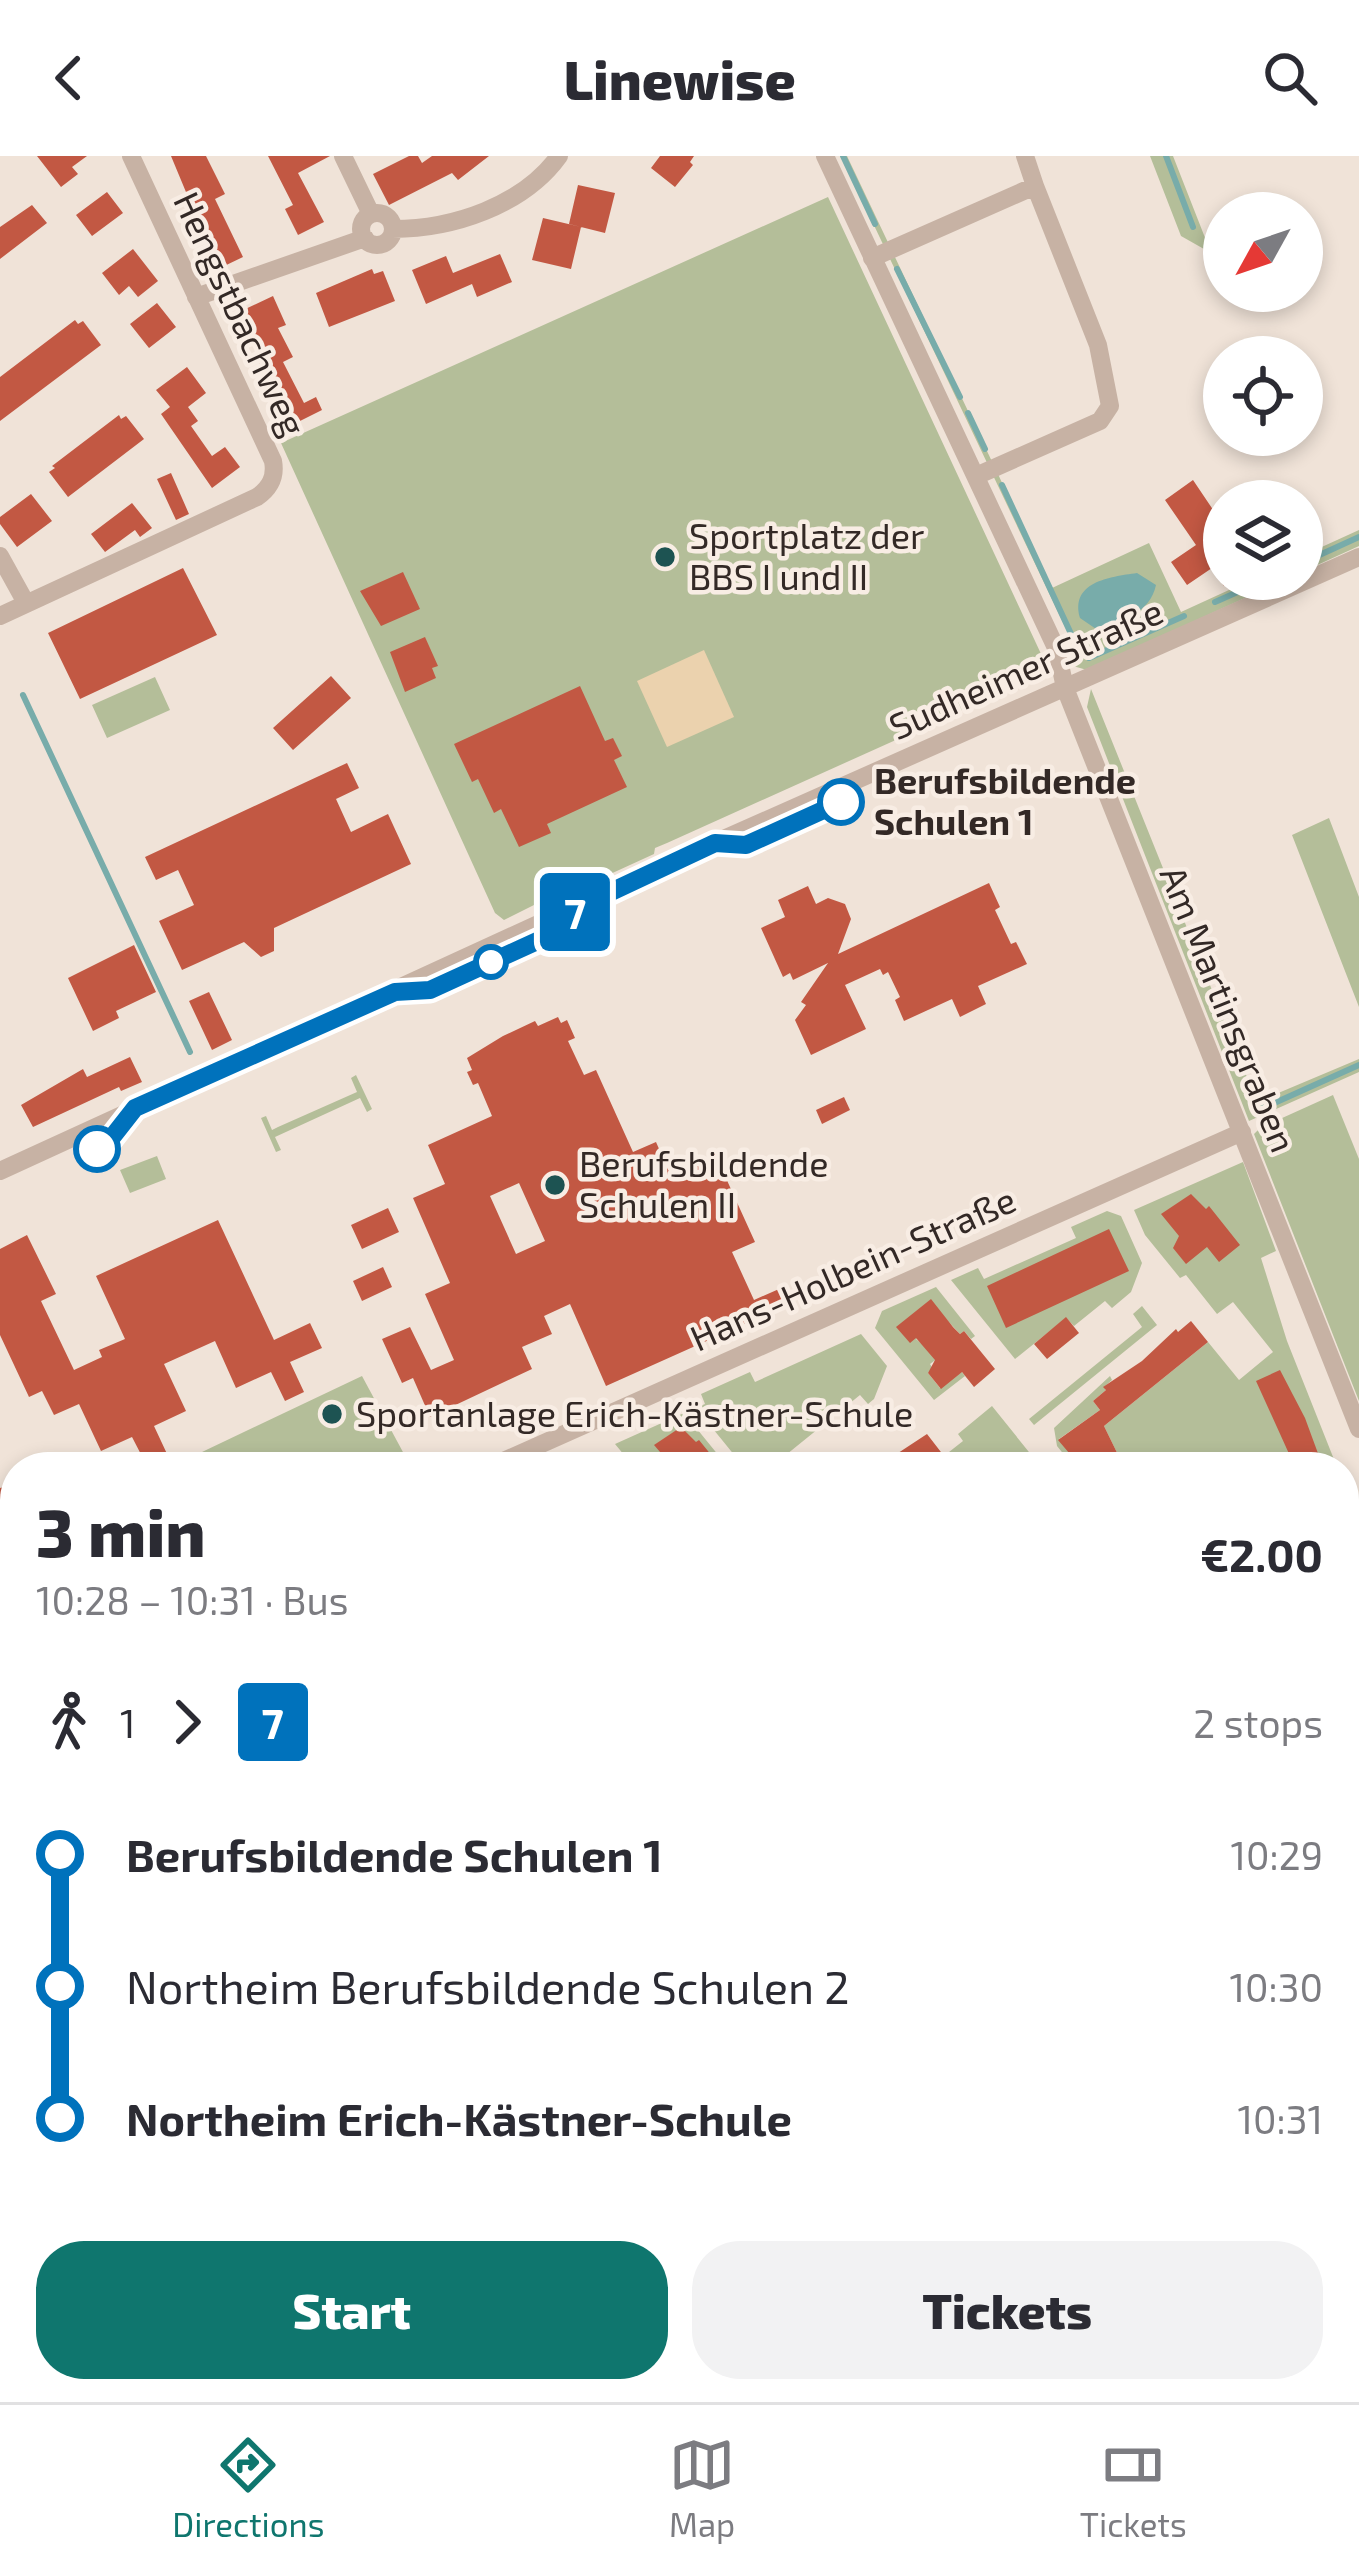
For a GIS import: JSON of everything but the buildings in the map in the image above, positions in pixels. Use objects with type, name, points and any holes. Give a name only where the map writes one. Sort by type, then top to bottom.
[{"type":"street","name":"Hengstbachweg","points":[[26,603],[257,497],[271,482],[273,461],[131,156]]},
{"type":"street","points":[[343,156],[371,214]]},
{"type":"street","points":[[393,229],[431,230],[511,199],[559,156]]},
{"type":"street","name":"Am Martinsgraben","points":[[825,156],[1057,650],[1065,688],[1359,1430]]},
{"type":"street","points":[[976,476],[1100,421],[1110,406],[1098,345],[1025,156]]},
{"type":"street","points":[[872,258],[1035,186]]},
{"type":"street","points":[[371,214],[386,216],[393,229]]},
{"type":"street","points":[[371,214],[362,225],[372,244],[382,244],[393,229]]},
{"type":"street","points":[[196,297],[365,238]]},
{"type":"street","points":[[0,556],[26,603],[0,616]]},
{"type":"street","name":"Sudheimer Straße","points":[[0,1171],[715,843],[1359,557]]},
{"type":"street","name":"Hans-Holbein-Straße","points":[[524,1452],[1242,1132]]},
{"type":"green space","points":[[841,156],[847,156],[1052,588],[1149,543],[1181,612],[1207,600],[1241,600],[1087,670],[1073,666],[1079,656]]},
{"type":"green space","points":[[1150,156],[1173,156],[1203,233],[1203,248],[1181,236]]},
{"type":"green space","name":"Sportplatz der BBS I und II","points":[[828,197],[1049,671],[504,920],[495,913],[281,443]]},
{"type":"green space","points":[[1359,530],[1359,546],[1323,562],[1323,546]]},
{"type":"green space","points":[[155,677],[170,710],[107,738],[92,705]]},
{"type":"green space","points":[[1091,689],[1257,1102],[1359,1059],[1359,1072],[1249,1121],[1087,707]]},
{"type":"green space","points":[[1329,818],[1359,897],[1359,1007],[1292,835]]},
{"type":"green space","points":[[356,1075],[372,1109],[367,1112],[360,1098],[275,1137],[281,1150],[276,1152],[261,1118],[266,1116],[272,1130],[357,1092],[351,1078]]},
{"type":"green space","points":[[1333,1095],[1359,1159],[1359,1401],[1254,1134]]},
{"type":"green space","points":[[157,1156],[166,1179],[130,1193],[120,1170]]},
{"type":"green space","points":[[1243,1162],[1276,1251],[1261,1258],[1287,1341],[1331,1452],[1117,1452],[1104,1426],[1208,1342],[1239,1380],[1273,1352],[1233,1302],[1217,1314],[1186,1275],[1180,1278],[1145,1235],[1134,1210]]},
{"type":"green space","points":[[1107,1211],[1121,1216],[1142,1263],[1131,1292],[1112,1308],[1105,1301],[1074,1326],[1066,1318],[1015,1359],[951,1280],[978,1268],[984,1279],[1076,1238],[1071,1227]]},
{"type":"green space","points":[[936,1287],[975,1336],[960,1334],[946,1319],[916,1339],[938,1358],[928,1373],[940,1388],[961,1371],[965,1376],[934,1400],[875,1328],[882,1311]]},
{"type":"green space","points":[[1142,1306],[1157,1325],[1034,1425],[1029,1419],[1142,1327],[1133,1314]]},
{"type":"green space","points":[[861,1334],[887,1366],[874,1399],[868,1404],[860,1395],[790,1452],[732,1452],[696,1408],[705,1404],[701,1394],[750,1372],[755,1382]]},
{"type":"green space","name":"Sportanlage Erich-Kästner-Schule","points":[[362,1376],[403,1452],[202,1452]]},
{"type":"green space","points":[[1110,1376],[1106,1390],[1093,1401],[1100,1410],[1059,1439],[1069,1452],[1057,1446],[1054,1428]]},
{"type":"green space","points":[[992,1406],[1029,1452],[949,1452],[963,1441],[958,1434]]},
{"type":"green space","points":[[684,1413],[716,1452],[622,1452],[615,1444]]},
{"type":"sand","points":[[704,650],[734,717],[667,747],[637,681]]},
{"type":"water","points":[[1137,573],[1156,585],[1142,609],[1099,631],[1080,618],[1078,606],[1086,589]]},
{"type":"waterway","points":[[843,156],[875,224]]},
{"type":"waterway","points":[[1166,156],[1193,227]]},
{"type":"waterway","points":[[897,269],[960,397]]},
{"type":"waterway","points":[[968,413],[985,449]]},
{"type":"waterway","points":[[1002,485],[1079,651]]},
{"type":"waterway","points":[[1323,553],[1359,537]]},
{"type":"waterway","points":[[1215,602],[1220,600]]},
{"type":"waterway","points":[[1089,658],[1184,616]]},
{"type":"waterway","points":[[23,695],[190,1052]]},
{"type":"waterway","points":[[1261,1109],[1359,1065]]},
{"type":"bus line","name":"7","points":[[97,1149],[106,1145],[135,1108],[395,992],[430,990],[557,932],[581,906],[717,842],[746,845],[841,802]]},
{"type":"place","name":"Sportplatz der BBS I und II","points":[[665,557]]},
{"type":"place","name":"Berufsbildende Schulen 1","points":[[841,802]]},
{"type":"place","name":"Berufsbildende Schulen II","points":[[555,1185]]},
{"type":"place","name":"Sportanlage Erich-Kästner-Schule","points":[[332,1414]]}]
